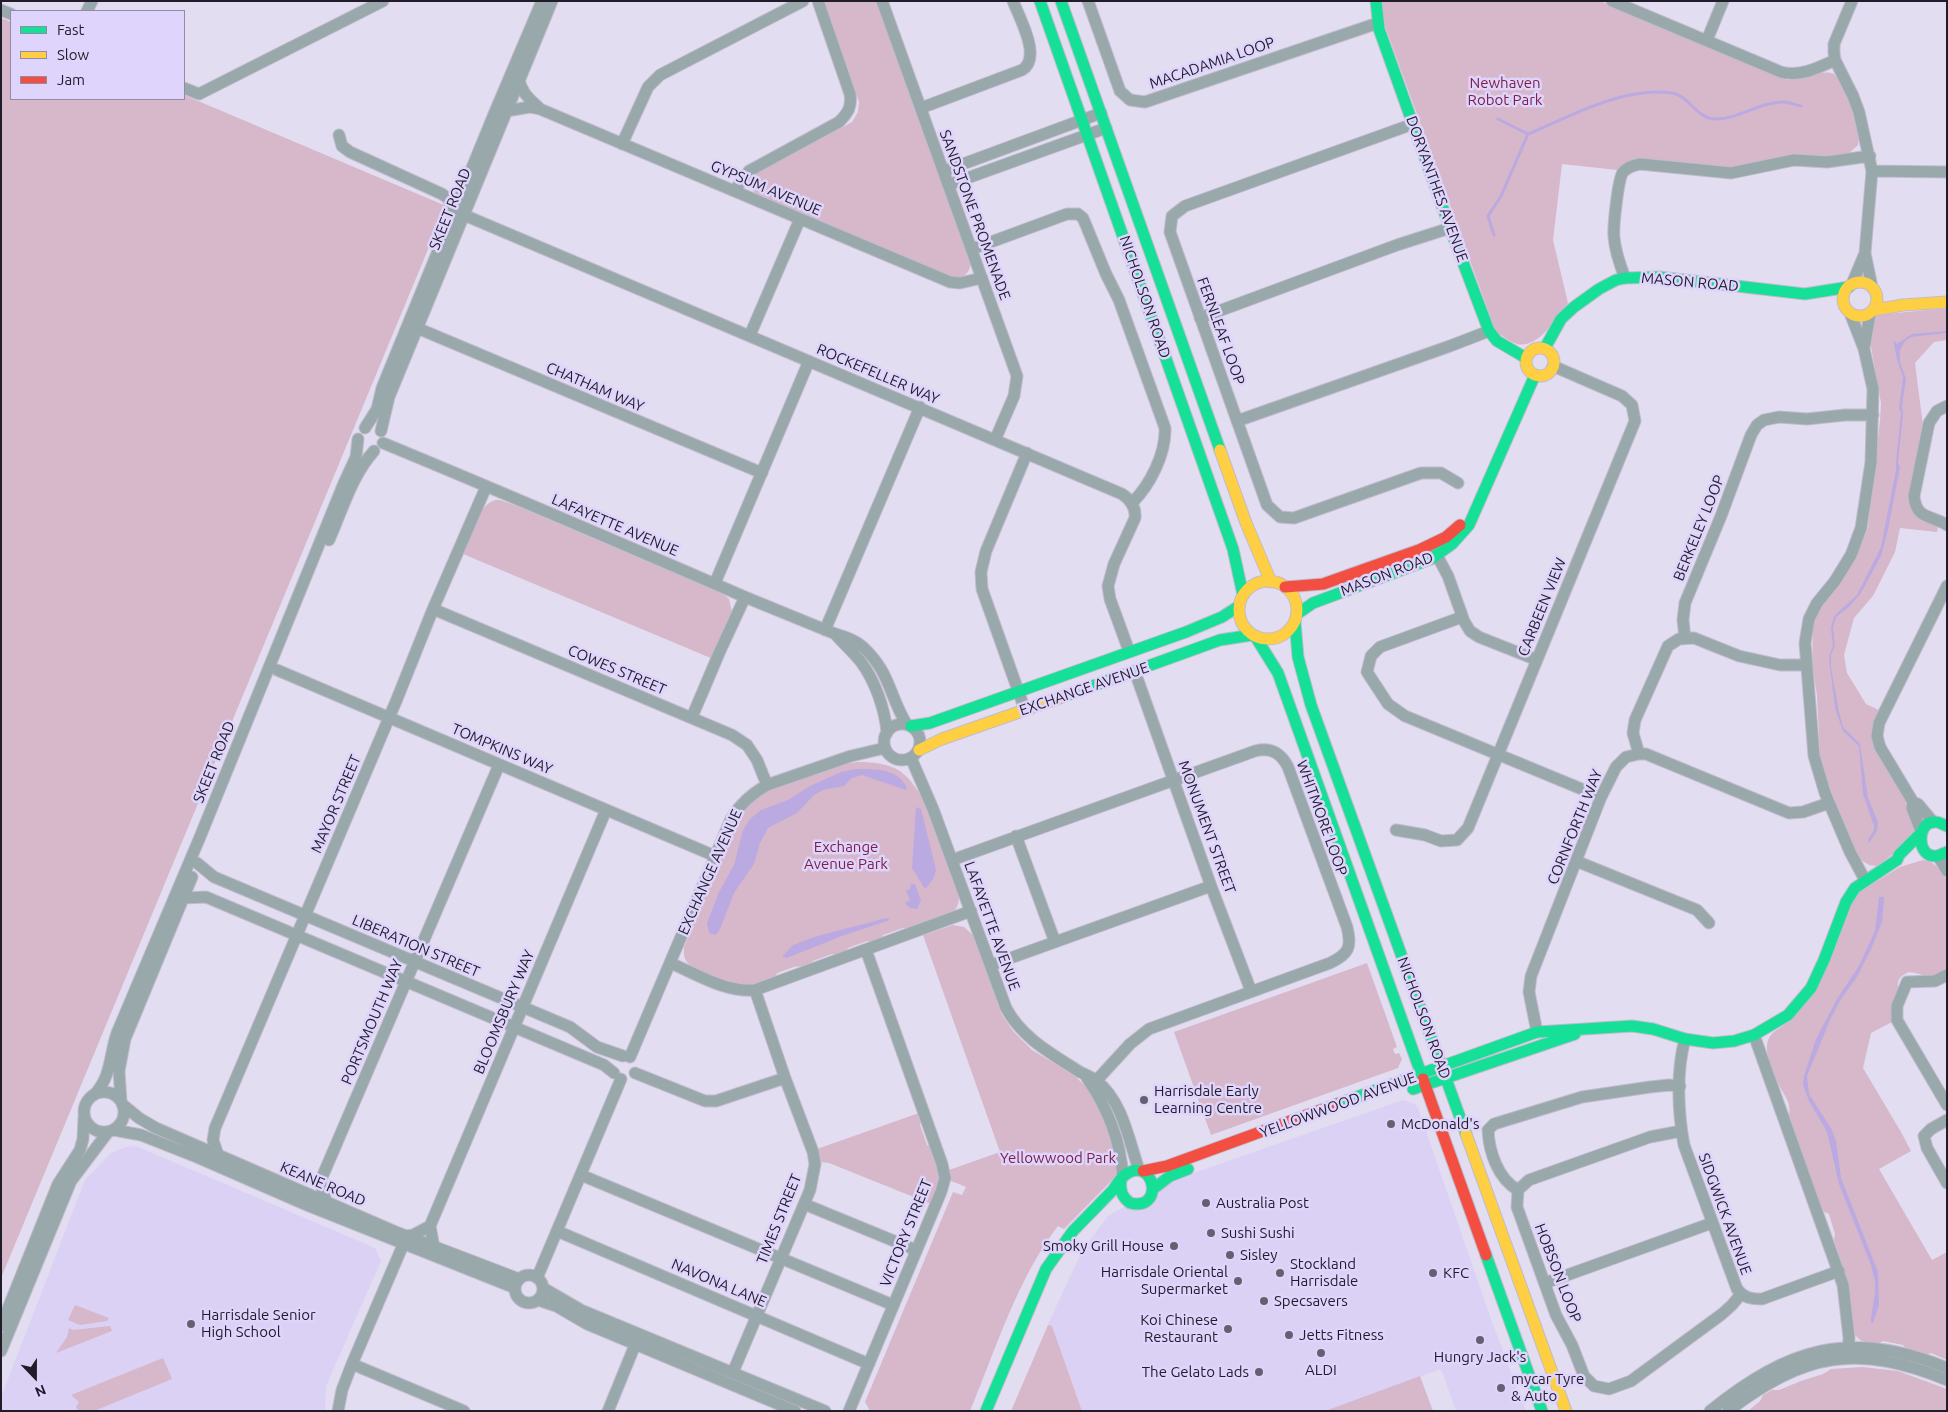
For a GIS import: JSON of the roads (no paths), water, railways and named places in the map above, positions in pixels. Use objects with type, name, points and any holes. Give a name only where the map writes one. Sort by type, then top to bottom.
[{"type":"street","points":[[185,88],[199,94],[383,1]]},
{"type":"street","name":"SKEET ROAD","points":[[122,1102],[119,1071],[125,1039],[315,572],[354,482],[380,442],[389,397],[417,328],[458,215],[464,186],[542,1]]},
{"type":"street","name":"SKEET ROAD","points":[[365,428],[377,409],[385,382],[458,215],[506,112],[552,1]]},
{"type":"street","points":[[622,144],[648,87],[660,75],[803,1]]},
{"type":"street","points":[[734,191],[749,171],[839,122],[848,113],[852,104],[818,1]]},
{"type":"street","name":"SANDSTONE PROMENADE","points":[[882,1],[1017,376],[1014,396],[995,440]]},
{"type":"street","points":[[921,108],[1022,70],[1028,66],[1031,60],[1031,50],[1013,1]]},
{"type":"street","name":"NICHOLSON ROAD","points":[[1040,1],[1233,548],[1243,595]]},
{"type":"street","name":"NICHOLSON ROAD","points":[[1061,1],[1246,523],[1271,582]]},
{"type":"street","name":"MACADAMIA LOOP","points":[[1088,1],[1120,91],[1130,100],[1145,102],[1378,23]]},
{"type":"street","name":"DORYANTHES AVENUE","points":[[1376,1],[1378,23],[1450,228],[1489,331],[1497,341],[1526,358]]},
{"type":"street","points":[[1612,1],[1781,72],[1790,74],[1804,72],[1835,60]]},
{"type":"street","points":[[1707,40],[1723,1]]},
{"type":"street","points":[[1852,1],[1834,44],[1835,60],[1856,104],[1870,156],[1872,171],[1865,253],[1843,298],[1864,350],[1873,389],[1871,462],[1861,528],[1851,554],[1835,581],[1817,603],[1809,619],[1805,643],[1814,756],[1829,803],[1850,852],[1865,880]]},
{"type":"street","name":"GYPSUM AVENUE","points":[[519,79],[526,95],[540,109]]},
{"type":"street","name":"GYPSUM AVENUE","points":[[506,112],[530,107],[540,109],[950,282],[960,284],[982,278]]},
{"type":"street","points":[[944,171],[1101,113]]},
{"type":"street","name":"FERNLEAF LOOP","points":[[1413,124],[1185,206],[1172,216],[1170,233],[1267,505],[1280,517],[1294,518],[1421,473],[1441,473],[1458,483]]},
{"type":"street","points":[[948,185],[1106,128]]},
{"type":"street","points":[[339,135],[342,146],[350,152],[424,185],[449,199],[458,215]]},
{"type":"street","points":[[1625,278],[1613,235],[1620,180],[1624,171],[1632,166],[1640,164],[1730,173],[1794,160],[1840,162],[1870,156]]},
{"type":"street","points":[[1872,171],[1947,172]]},
{"type":"street","points":[[424,185],[442,190],[464,186]]},
{"type":"street","points":[[972,249],[1067,214],[1078,214],[1084,218],[1106,274],[1119,300],[1164,428],[1164,445],[1148,485],[1132,503],[1135,513],[1133,523],[1114,564],[1108,586],[1110,599],[1129,651]]},
{"type":"street","name":"ROCKEFELLER WAY","points":[[458,215],[750,335],[1119,492],[1132,503]]},
{"type":"street","points":[[750,335],[800,219]]},
{"type":"street","points":[[1200,318],[1397,245],[1450,228]]},
{"type":"street","points":[[1864,350],[1872,312],[1878,301],[1865,253]]},
{"type":"street","name":"MASON ROAD","points":[[1545,348],[1561,319],[1574,306],[1599,289],[1616,280],[1625,278],[1659,277],[1806,294],[1826,292],[1851,285]]},
{"type":"street","points":[[1851,285],[1863,282],[1874,289],[1917,304]]},
{"type":"street","name":"MASON ROAD","points":[[1806,294],[1848,311]]},
{"type":"street","points":[[1848,311],[1860,316],[1917,304],[1947,302]]},
{"type":"street","name":"CHATHAM WAY","points":[[417,328],[762,473]]},
{"type":"street","points":[[1237,421],[1489,331]]},
{"type":"street","points":[[1545,348],[1552,355],[1553,366],[1546,374],[1535,375],[1528,370],[1526,358],[1533,349],[1545,348]]},
{"type":"street","points":[[715,583],[808,361]]},
{"type":"street","name":"CARBEEN VIEW","points":[[1396,830],[1425,835],[1441,841],[1457,840],[1468,828],[1635,420],[1632,405],[1622,396],[1553,366]]},
{"type":"street","name":"MASON ROAD","points":[[1296,618],[1316,602],[1437,556],[1462,537],[1535,375]]},
{"type":"street","points":[[1947,406],[1937,411],[1929,423],[1914,496],[1915,505],[1921,513],[1947,526]]},
{"type":"street","points":[[830,632],[920,407]]},
{"type":"street","name":"BERKELEY LOOP","points":[[1685,638],[1684,603],[1721,516],[1751,435],[1757,425],[1764,420],[1779,418],[1807,419],[1845,415],[1873,415]]},
{"type":"street","points":[[374,426],[380,442],[365,450],[360,445],[358,439],[360,432],[365,428],[374,426]]},
{"type":"street","name":"SKEET ROAD","points":[[94,1095],[106,1079],[112,1048],[118,1033],[344,483],[352,468],[358,439]]},
{"type":"street","name":"LAFAYETTE AVENUE","points":[[380,442],[745,597],[830,632],[852,639],[862,646],[878,663],[890,684],[899,710],[909,726]]},
{"type":"street","points":[[1025,710],[980,580],[986,551],[1027,453]]},
{"type":"street","name":"MAYOR STREET","points":[[213,1132],[486,487]]},
{"type":"street","name":"MASON ROAD","points":[[1285,587],[1323,584],[1431,544],[1446,537],[1462,522],[1480,497]]},
{"type":"street","points":[[1431,544],[1448,576],[1462,617],[1470,631],[1479,637],[1537,660]]},
{"type":"street","points":[[1239,606],[1243,595],[1255,584],[1271,582],[1285,587]]},
{"type":"street","points":[[1946,825],[1933,822],[1918,804],[1913,802],[1880,747],[1877,736],[1879,723],[1947,586]]},
{"type":"street","name":"NICHOLSON ROAD","points":[[1285,587],[1294,599],[1298,657],[1312,705],[1566,1411]]},
{"type":"street","points":[[692,717],[745,597]]},
{"type":"street","name":"NICHOLSON ROAD","points":[[1239,606],[1242,626],[1253,636],[1278,673],[1542,1411]]},
{"type":"street","name":"EXCHANGE AVENUE","points":[[909,726],[930,723],[1205,625],[1239,606]]},
{"type":"street","name":"COWES STREET","points":[[433,609],[732,735],[747,745],[757,760],[767,785]]},
{"type":"street","points":[[1462,617],[1380,647],[1371,656],[1367,672],[1388,704],[1396,711],[1601,797]]},
{"type":"street","points":[[1253,636],[1263,639],[1280,637],[1288,632],[1296,618]]},
{"type":"street","name":"LAFAYETTE AVENUE","points":[[830,632],[859,660],[870,676],[884,716],[887,733]]},
{"type":"street","name":"EXCHANGE AVENUE","points":[[915,754],[942,739],[1135,672],[1220,640],[1253,636]]},
{"type":"street","points":[[1807,665],[1780,665],[1739,656],[1694,638],[1679,639],[1668,646],[1635,720],[1633,733],[1639,754],[1646,754],[1789,813],[1803,812],[1829,803]]},
{"type":"street","name":"TOMPKINS WAY","points":[[276,670],[715,856]]},
{"type":"street","name":"MONUMENT STREET","points":[[1135,672],[1211,886],[1252,991]]},
{"type":"street","points":[[897,725],[909,726],[919,736],[915,754],[904,760],[894,758],[885,748],[887,733],[897,725]]},
{"type":"street","name":"EXCHANGE AVENUE","points":[[627,1057],[736,810],[747,798],[767,785],[851,756],[885,748]]},
{"type":"street","name":"WHITMORE LOOP","points":[[952,860],[1255,751],[1269,750],[1280,754],[1285,760],[1347,927],[1350,940],[1348,947],[1341,957],[1330,963],[1149,1029],[1130,1044],[1096,1081]]},
{"type":"street","name":"LAFAYETTE AVENUE","points":[[915,754],[933,809],[1006,1008],[1014,1022],[1042,1048],[1096,1081],[1115,1104],[1141,1171]]},
{"type":"street","name":"CORNFORTH WAY","points":[[1537,1032],[1529,992],[1531,976],[1601,797],[1616,767],[1626,757],[1639,754]]},
{"type":"street","name":"PORTSMOUTH WAY","points":[[320,1182],[499,765]]},
{"type":"street","points":[[1913,802],[1912,808],[1920,833],[1920,845],[1937,853],[1947,871]]},
{"type":"street","name":"BLOOMSBURY WAY","points":[[430,1226],[606,810]]},
{"type":"street","name":"YELLOWWOOD AVENUE","points":[[996,1411],[1055,1273],[1077,1241],[1113,1207],[1128,1202],[1134,1204],[1144,1202],[1152,1194],[1153,1189],[1176,1173],[1424,1080],[1441,1067],[1537,1032],[1632,1026],[1653,1029],[1685,1039],[1714,1043],[1734,1041],[1754,1035],[1788,1015],[1811,988],[1849,895],[1854,888],[1897,860],[1899,855],[1927,824],[1933,822]]},
{"type":"street","points":[[1016,836],[1055,942]]},
{"type":"street","name":"YELLOWWOOD AVENUE","points":[[1897,860],[1903,861],[1914,855],[1937,853]]},
{"type":"street","points":[[1576,861],[1697,910],[1709,923]]},
{"type":"street","name":"LIBERATION STREET","points":[[197,862],[214,877],[522,1006],[570,1027],[597,1047],[627,1057]]},
{"type":"street","points":[[991,964],[1211,886]]},
{"type":"street","points":[[183,898],[204,896],[604,1065],[618,1076],[628,1079],[635,1073],[636,1064],[627,1057],[618,1058],[614,1063],[618,1076],[581,1175],[557,1232],[540,1283],[542,1294],[538,1300]]},
{"type":"street","points":[[670,963],[722,986],[742,990],[755,990],[971,911]]},
{"type":"street","name":"VICTORY STREET","points":[[849,1411],[941,1192],[944,1174],[866,950]]},
{"type":"street","points":[[1947,975],[1935,981],[1907,982],[1896,1012],[1897,1020],[1947,1105]]},
{"type":"street","name":"TIMES STREET","points":[[733,1372],[814,1176],[814,1158],[810,1143],[785,1078],[755,990]]},
{"type":"street","name":"YELLOWWOOD AVENUE","points":[[986,1411],[1046,1269],[1068,1236],[1130,1171],[1167,1166],[1424,1080],[1445,1078],[1591,1029]]},
{"type":"street","points":[[1754,1035],[1839,1271],[1845,1294],[1848,1352]]},
{"type":"street","name":"SIDGWICK AVENUE","points":[[1685,1039],[1680,1086],[1681,1131],[1684,1145],[1734,1284],[1741,1294],[1752,1299],[1762,1299],[1839,1271]]},
{"type":"street","points":[[635,1073],[705,1101],[727,1099],[785,1078]]},
{"type":"street","name":"LAFAYETTE AVENUE","points":[[1085,1074],[1105,1107],[1112,1124],[1120,1147],[1122,1178]]},
{"type":"street","points":[[1680,1086],[1650,1087],[1582,1097],[1494,1124],[1488,1130],[1488,1139],[1501,1176],[1518,1190],[1528,1180],[1547,1173],[1650,1137],[1681,1131]]},
{"type":"street","points":[[1,1326],[58,1184],[78,1156],[83,1139],[86,1102],[94,1095],[102,1092],[111,1093],[122,1102],[124,1115],[119,1126],[111,1131],[71,1181],[1,1351]]},
{"type":"street","name":"KEANE ROAD","points":[[122,1102],[139,1118],[156,1128],[326,1201],[405,1240],[434,1247],[517,1284]]},
{"type":"street","points":[[84,1117],[87,1124],[93,1130],[100,1132],[111,1131]]},
{"type":"street","points":[[1947,1120],[1930,1129],[1924,1136],[1927,1148],[1947,1183]]},
{"type":"street","name":"KEANE ROAD","points":[[111,1131],[141,1135],[309,1206],[405,1240],[517,1284]]},
{"type":"street","points":[[188,1142],[202,1139],[213,1132],[214,1145],[218,1156]]},
{"type":"street","points":[[1141,1171],[1151,1178],[1153,1189]]},
{"type":"street","points":[[581,1175],[893,1305]]},
{"type":"street","points":[[1122,1178],[1119,1190],[1128,1202]]},
{"type":"street","points":[[301,1191],[308,1190],[320,1182],[326,1201]]},
{"type":"street","name":"HOBSON LOOP","points":[[1518,1190],[1517,1207],[1556,1315],[1572,1345],[1584,1376],[1594,1386],[1609,1389],[1631,1380],[1722,1314],[1732,1306],[1741,1294]]},
{"type":"street","points":[[804,1204],[916,1250]]},
{"type":"street","points":[[1545,1283],[1712,1222]]},
{"type":"street","points":[[338,1411],[342,1390],[352,1364],[405,1240],[430,1226],[434,1247]]},
{"type":"street","name":"NAVONA LANE","points":[[557,1232],[869,1364]]},
{"type":"street","name":"KEANE ROAD","points":[[517,1284],[528,1275],[540,1283]]},
{"type":"street","points":[[540,1283],[581,1310],[825,1411]]},
{"type":"street","name":"KEANE ROAD","points":[[517,1284],[517,1297],[524,1302],[529,1303],[538,1300],[556,1306],[586,1324],[795,1411]]},
{"type":"street","points":[[608,1411],[635,1344]]},
{"type":"street","points":[[1710,1411],[1751,1380],[1784,1362],[1826,1350],[1848,1352],[1906,1364],[1947,1380]]},
{"type":"street","points":[[1728,1411],[1752,1393],[1789,1372],[1848,1352],[1889,1350],[1915,1356],[1947,1368]]},
{"type":"street","points":[[352,1364],[464,1411]]},
{"type":"waterway","points":[[1494,235],[1488,216],[1501,196],[1528,134],[1580,111],[1617,98],[1654,92],[1678,95],[1684,98],[1698,112],[1709,118],[1716,119],[1733,116],[1774,103],[1785,102],[1801,106]]},
{"type":"waterway","points":[[1498,119],[1528,134]]},
{"type":"place","name":"Harrisdale Early Learning Centre","points":[[1144,1100]]},
{"type":"place","name":"McDonald's","points":[[1391,1124]]},
{"type":"place","name":"Australia Post","points":[[1206,1203]]},
{"type":"place","name":"Sushi Sushi","points":[[1211,1233]]},
{"type":"place","name":"Smoky Grill House","points":[[1174,1246]]},
{"type":"place","name":"Sisley","points":[[1230,1255]]},
{"type":"place","name":"Stockland Harrisdale","points":[[1280,1273]]},
{"type":"place","name":"KFC","points":[[1433,1273]]},
{"type":"place","name":"Harrisdale Oriental Supermarket","points":[[1238,1281]]},
{"type":"place","name":"Specsavers","points":[[1264,1301]]},
{"type":"place","name":"Harrisdale Senior High School","points":[[191,1324]]},
{"type":"place","name":"Koi Chinese Restaurant","points":[[1228,1329]]},
{"type":"place","name":"Jetts Fitness","points":[[1289,1335]]},
{"type":"place","name":"Hungry Jack's","points":[[1480,1340]]},
{"type":"place","name":"ALDI","points":[[1321,1353]]},
{"type":"place","name":"The Gelato Lads","points":[[1259,1372]]},
{"type":"place","name":"mycar Tyre & Auto","points":[[1501,1388]]},
{"type":"park label","name":"Newhaven Robot Park","points":[[1505,92]]},
{"type":"park label","name":"Exchange Avenue Park","points":[[846,856]]},
{"type":"park label","name":"Yellowwood Park","points":[[1058,1158]]}]
